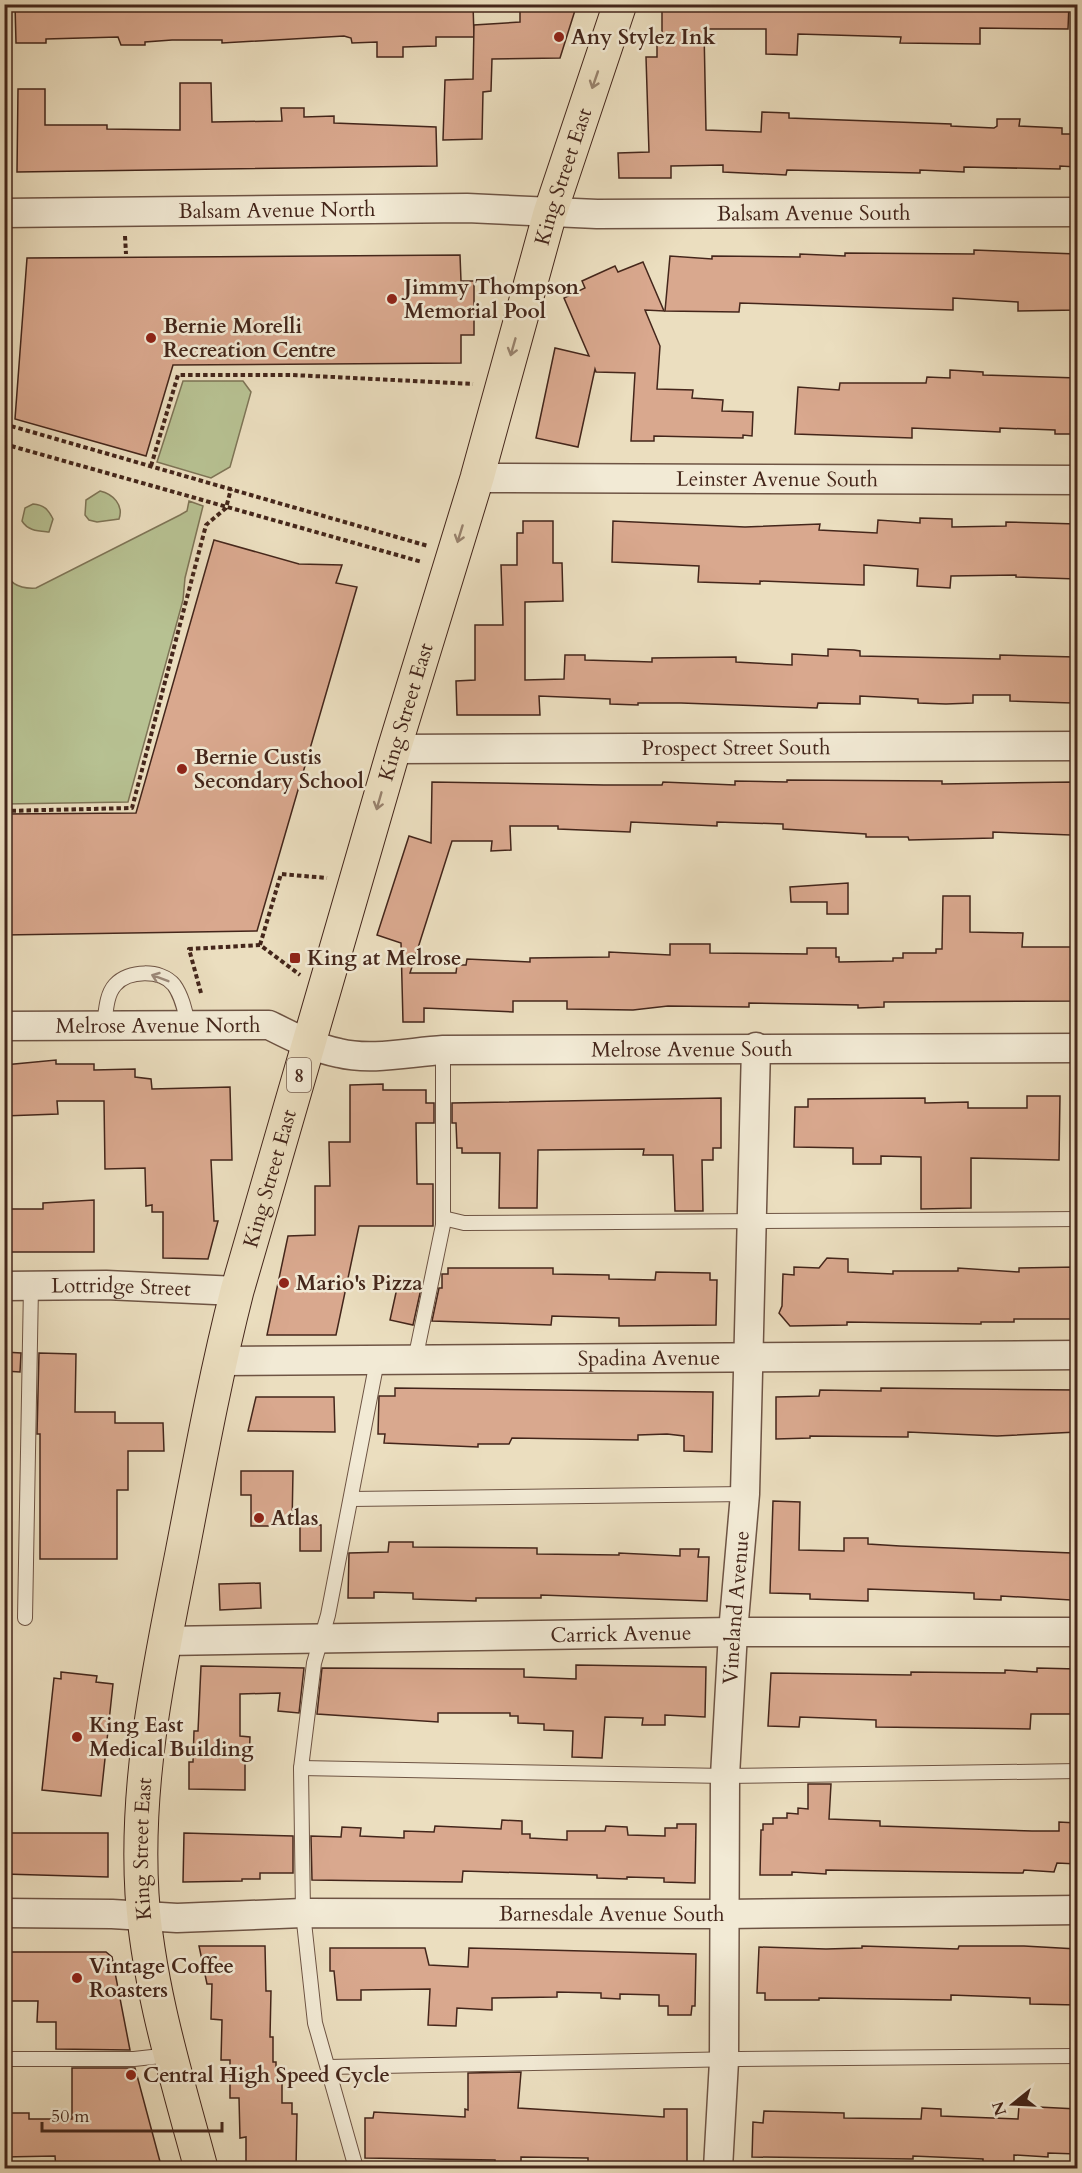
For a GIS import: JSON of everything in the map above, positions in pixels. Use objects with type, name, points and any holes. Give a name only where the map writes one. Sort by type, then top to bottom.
[{"type":"main road","name":"King Street East","points":[[201,2169],[170,2055],[144,1917],[141,1826],[147,1742],[165,1641],[220,1361],[237,1291],[394,749],[477,477],[550,213],[620,4]]},
{"type":"street","name":"Balsam Avenue North","points":[[4,213],[467,208],[550,213]]},
{"type":"street","name":"Balsam Avenue South","points":[[550,213],[1077,212]]},
{"type":"street","name":"Leinster Avenue South","points":[[477,477],[1077,480]]},
{"type":"street","name":"Prospect Street South","points":[[394,749],[1077,746]]},
{"type":"street","name":"Melrose Avenue North","points":[[4,1026],[269,1025],[308,1044]]},
{"type":"street","name":"Melrose Avenue South","points":[[308,1044],[341,1054],[360,1056],[442,1050],[756,1047],[1077,1048]]},
{"type":"street","name":"Vineland Avenue","points":[[718,2169],[724,2061],[725,1776],[733,1632],[745,1494],[746,1357],[756,1047]]},
{"type":"street","name":"Lottridge Street","points":[[18,1286],[106,1285],[237,1291]]},
{"type":"street","name":"Spadina Avenue","points":[[220,1361],[1077,1355]]},
{"type":"street","name":"Carrick Avenue","points":[[165,1641],[733,1632],[1077,1632]]},
{"type":"street","name":"Barnesdale Avenue South","points":[[4,1913],[144,1917],[303,1913],[725,1914],[1077,1910]]},
{"type":"lane","points":[[104,1025],[110,994],[116,984],[145,973],[160,976],[173,984],[182,1000],[188,1024]]},
{"type":"lane","points":[[415,1360],[443,1218],[442,1050]]},
{"type":"lane","points":[[443,1218],[464,1223],[1077,1219]]},
{"type":"lane","points":[[18,1286],[25,1618]]},
{"type":"lane","points":[[356,2169],[315,2023],[303,1913],[301,1768],[314,1663],[328,1616],[377,1361]]},
{"type":"lane","points":[[351,1499],[745,1494]]},
{"type":"lane","points":[[301,1768],[725,1776],[1077,1771]]},
{"type":"lane","points":[[4,2059],[134,2059],[170,2055]]},
{"type":"lane","points":[[328,2067],[1077,2056]]},
{"type":"path","points":[[125,229],[126,254]]},
{"type":"path","points":[[151,466],[178,375],[293,375],[474,384]]},
{"type":"path","points":[[4,424],[428,546]]},
{"type":"path","points":[[4,444],[422,562]]},
{"type":"path","points":[[4,811],[132,808],[206,525],[226,508],[231,489]]},
{"type":"path","points":[[260,945],[281,874],[331,878]]},
{"type":"path","points":[[201,994],[189,949],[260,945],[302,976]]},
{"type":"green space","points":[[183,381],[243,381],[251,392],[230,467],[211,478],[157,462]]},
{"type":"green space","points":[[100,491],[109,495],[119,505],[119,519],[97,522],[89,520],[85,515],[86,500]]},
{"type":"green space","points":[[189,501],[203,506],[185,578],[183,600],[128,802],[5,804],[5,570],[9,579],[16,585],[36,588],[180,515],[187,511]]},
{"type":"green space","points":[[33,504],[40,505],[47,510],[53,519],[49,532],[30,529],[22,521],[25,508]]},
{"type":"building","points":[[15,4],[473,4],[474,37],[436,37],[436,46],[403,47],[403,57],[377,57],[377,42],[352,43],[351,38],[344,36],[222,43],[222,40],[172,40],[145,42],[145,45],[121,45],[118,37],[46,39],[46,43],[16,43]]},
{"type":"building","points":[[520,4],[577,4],[560,58],[492,59],[491,91],[483,92],[482,139],[443,140],[445,80],[473,79],[474,25],[520,22]]},
{"type":"building","points":[[662,4],[1069,4],[1068,29],[980,28],[980,44],[900,43],[901,37],[798,34],[797,55],[766,54],[766,29],[704,29],[706,130],[761,132],[762,112],[789,113],[789,118],[951,124],[951,126],[994,128],[997,126],[997,119],[1020,119],[1019,126],[1062,128],[1062,134],[1077,134],[1077,167],[1060,166],[1060,169],[964,167],[964,172],[920,170],[920,173],[787,170],[786,175],[723,172],[723,165],[671,166],[671,178],[619,178],[618,153],[649,152],[646,57],[657,57],[657,38],[662,38]]},
{"type":"building","points":[[180,83],[211,83],[212,122],[282,121],[281,108],[304,108],[304,117],[334,116],[334,123],[436,127],[437,166],[17,172],[18,89],[45,89],[45,125],[107,125],[107,129],[180,130]]},
{"type":"building","points":[[974,250],[1077,254],[1077,310],[1018,311],[1018,302],[953,298],[953,310],[740,303],[739,312],[665,311],[670,256],[712,259],[712,256],[800,257],[800,254],[845,256],[845,253],[974,254]]},
{"type":"building","name":"Bernie Morelli Recreation Centre","points":[[460,255],[461,281],[474,281],[474,335],[461,335],[461,363],[173,365],[146,456],[15,419],[27,258]]},
{"type":"building","points":[[643,262],[664,311],[645,310],[660,346],[657,389],[693,390],[692,398],[723,400],[722,411],[753,412],[752,436],[743,435],[743,438],[654,436],[654,441],[631,441],[635,373],[596,372],[595,369],[578,447],[536,438],[555,348],[589,356],[564,298],[585,288],[582,281],[615,266],[618,272]]},
{"type":"building","points":[[950,370],[983,372],[983,375],[1077,378],[1077,434],[1055,434],[1055,430],[1000,428],[1000,432],[912,428],[912,438],[795,434],[798,387],[839,390],[840,383],[926,383],[927,377],[950,378]]},
{"type":"building","points":[[920,518],[952,519],[952,527],[1006,526],[1006,522],[1077,524],[1077,579],[1016,577],[1016,575],[951,576],[950,588],[917,586],[918,569],[864,565],[864,585],[760,581],[760,584],[698,582],[699,566],[612,562],[613,521],[745,527],[820,524],[819,530],[877,533],[878,520],[920,523]]},
{"type":"building","points":[[523,521],[553,521],[553,563],[562,563],[563,601],[525,602],[525,680],[564,679],[565,655],[585,655],[585,660],[652,662],[652,658],[736,657],[736,662],[792,665],[792,654],[828,656],[828,649],[860,651],[860,656],[1000,659],[1000,655],[1075,657],[1075,695],[1072,695],[1072,703],[1010,701],[1010,695],[973,695],[973,703],[946,704],[918,703],[918,699],[860,696],[860,704],[818,703],[817,708],[681,703],[610,704],[610,699],[539,696],[540,715],[457,715],[456,681],[475,680],[475,625],[503,625],[501,565],[517,565],[517,533],[523,533]]},
{"type":"building","points":[[214,540],[299,564],[342,565],[336,583],[357,587],[257,931],[4,935],[4,814],[136,813]]},
{"type":"building","points":[[787,780],[942,781],[942,784],[1073,782],[1072,804],[1077,804],[1076,828],[1071,828],[1071,835],[993,832],[993,838],[909,840],[908,837],[866,837],[866,834],[783,829],[783,824],[717,822],[717,826],[631,822],[630,832],[558,829],[558,826],[510,826],[511,850],[491,851],[492,841],[452,841],[410,973],[456,973],[457,965],[466,965],[467,959],[530,962],[530,958],[609,957],[609,952],[670,955],[670,944],[710,944],[710,953],[807,954],[807,948],[836,948],[836,957],[839,957],[839,962],[893,961],[893,958],[903,958],[903,953],[936,953],[936,949],[942,949],[943,896],[970,896],[970,932],[1023,933],[1022,947],[1077,947],[1077,1001],[884,1002],[884,1007],[858,1008],[858,1005],[749,1003],[749,1007],[668,1006],[633,1010],[567,1009],[567,1001],[513,1001],[513,1012],[424,1008],[424,1022],[403,1022],[401,943],[377,935],[409,836],[431,843],[432,782],[662,785],[663,782],[735,785],[735,781],[787,782]]},
{"type":"building","points":[[848,883],[848,914],[827,914],[827,902],[791,902],[790,887]]},
{"type":"building","points":[[56,1060],[56,1064],[94,1064],[94,1070],[135,1069],[135,1077],[151,1079],[152,1089],[230,1087],[232,1160],[211,1160],[214,1221],[218,1221],[208,1259],[163,1258],[163,1212],[152,1212],[152,1205],[146,1206],[145,1168],[105,1169],[104,1101],[57,1101],[58,1114],[4,1116],[4,1065]]},
{"type":"building","points":[[383,1084],[383,1090],[426,1090],[426,1103],[434,1103],[434,1123],[416,1123],[417,1184],[433,1184],[433,1226],[359,1226],[336,1335],[267,1335],[288,1236],[315,1235],[315,1186],[330,1186],[329,1142],[350,1142],[350,1085]]},
{"type":"building","points":[[1027,1096],[1060,1096],[1059,1160],[971,1158],[971,1208],[921,1209],[921,1157],[881,1156],[881,1164],[853,1164],[853,1148],[794,1147],[795,1107],[808,1107],[808,1099],[925,1098],[925,1103],[968,1102],[968,1108],[1027,1108]]},
{"type":"building","points":[[721,1098],[721,1148],[713,1148],[713,1160],[702,1160],[703,1211],[675,1211],[673,1155],[643,1155],[644,1149],[538,1150],[537,1208],[499,1208],[500,1153],[462,1153],[462,1148],[457,1148],[456,1123],[452,1123],[452,1103]]},
{"type":"building","points":[[94,1200],[94,1252],[4,1252],[4,1209],[43,1209],[43,1203]]},
{"type":"building","points":[[827,1258],[848,1259],[848,1272],[893,1274],[893,1271],[958,1271],[958,1268],[1019,1272],[1019,1268],[1077,1267],[1077,1319],[1014,1319],[1014,1322],[981,1322],[981,1324],[847,1322],[847,1325],[790,1326],[779,1313],[782,1306],[783,1274],[794,1275],[794,1267],[819,1268]]},
{"type":"building","points":[[448,1268],[553,1268],[553,1274],[609,1275],[609,1279],[655,1280],[656,1272],[710,1273],[710,1280],[717,1280],[716,1325],[619,1326],[619,1318],[552,1316],[551,1325],[432,1321],[439,1288],[442,1288],[442,1274],[448,1274]]},
{"type":"building","points":[[399,1279],[422,1284],[413,1325],[390,1320]]},
{"type":"building","points":[[4,1352],[21,1353],[20,1372],[4,1371]]},
{"type":"building","points":[[39,1353],[76,1354],[75,1412],[115,1412],[115,1423],[163,1423],[164,1451],[128,1451],[128,1490],[117,1490],[117,1559],[40,1559],[40,1434],[37,1434]]},
{"type":"building","points":[[395,1388],[713,1392],[712,1452],[684,1451],[684,1436],[667,1434],[638,1435],[638,1440],[512,1438],[509,1444],[478,1444],[478,1447],[384,1443],[385,1434],[378,1434],[379,1396],[395,1396]]},
{"type":"building","points":[[881,1388],[1077,1390],[1077,1432],[997,1436],[908,1432],[908,1437],[810,1436],[810,1438],[776,1439],[776,1397],[819,1396],[820,1390],[881,1391]]},
{"type":"building","points":[[256,1397],[334,1397],[335,1432],[248,1431]]},
{"type":"building","points":[[241,1471],[293,1471],[292,1526],[251,1526],[251,1495],[241,1495]]},
{"type":"building","points":[[773,1501],[800,1502],[799,1550],[844,1551],[844,1538],[868,1538],[868,1544],[1072,1553],[1071,1600],[1001,1596],[1001,1600],[974,1599],[974,1593],[868,1589],[868,1601],[810,1599],[810,1594],[770,1593]]},
{"type":"building","points":[[300,1525],[321,1525],[321,1551],[300,1551]]},
{"type":"building","points":[[389,1542],[413,1542],[413,1547],[537,1548],[537,1554],[619,1555],[619,1553],[680,1556],[680,1549],[699,1549],[698,1557],[709,1557],[707,1601],[541,1595],[541,1598],[476,1598],[476,1601],[413,1599],[413,1593],[374,1592],[374,1598],[348,1598],[349,1553],[388,1552]]},
{"type":"building","points":[[260,1583],[261,1608],[220,1610],[219,1584]]},
{"type":"building","points":[[576,1665],[706,1667],[705,1717],[665,1715],[665,1725],[642,1725],[643,1718],[605,1717],[602,1758],[572,1757],[573,1731],[544,1730],[544,1724],[518,1723],[518,1716],[510,1716],[510,1713],[438,1713],[438,1722],[317,1714],[322,1668],[524,1669],[524,1677],[576,1679]]},
{"type":"building","points":[[201,1666],[304,1668],[299,1713],[278,1711],[280,1693],[240,1694],[240,1736],[250,1737],[249,1759],[245,1759],[245,1790],[189,1789],[189,1762],[193,1762],[194,1731],[198,1731]]},
{"type":"building","points":[[1037,1668],[1077,1669],[1077,1714],[1031,1714],[1030,1729],[876,1727],[876,1720],[800,1717],[799,1727],[768,1726],[771,1673],[911,1675],[911,1672],[1005,1673],[1005,1670],[1037,1672]]},
{"type":"building","name":"King East Medical Building","points":[[61,1672],[97,1676],[96,1682],[113,1684],[101,1796],[42,1790],[54,1678],[61,1679]]},
{"type":"building","points":[[808,1784],[831,1784],[829,1819],[880,1821],[880,1826],[1032,1831],[1059,1831],[1059,1822],[1077,1823],[1077,1864],[1057,1863],[1054,1872],[826,1870],[826,1874],[792,1872],[792,1875],[760,1875],[763,1824],[773,1824],[773,1818],[787,1818],[787,1813],[798,1814],[798,1808],[808,1809]]},
{"type":"building","points":[[502,1820],[522,1821],[522,1834],[530,1834],[530,1838],[567,1840],[567,1831],[605,1831],[606,1826],[627,1827],[628,1835],[665,1836],[665,1828],[677,1828],[677,1824],[696,1824],[695,1883],[664,1882],[664,1878],[597,1878],[597,1875],[463,1871],[462,1882],[312,1880],[311,1836],[341,1837],[342,1827],[361,1828],[360,1836],[404,1838],[404,1831],[434,1832],[435,1826],[501,1829]]},
{"type":"building","points":[[4,1833],[108,1833],[108,1877],[4,1874]]},
{"type":"building","points":[[184,1833],[293,1836],[293,1873],[260,1873],[260,1879],[242,1879],[242,1881],[183,1882]]},
{"type":"building","points":[[199,1946],[265,1946],[266,1991],[271,1991],[270,2037],[273,2037],[273,2062],[276,2062],[276,2070],[282,2070],[282,2103],[292,2103],[292,2114],[297,2114],[296,2169],[246,2169],[246,2137],[240,2138],[239,2098],[230,2098],[230,2060],[221,2060],[222,2020],[211,2019],[212,1984],[207,1984]]},
{"type":"building","points":[[862,1946],[958,1949],[959,1946],[1024,1946],[1077,1949],[1077,2005],[1030,2004],[1030,1998],[951,1995],[951,2000],[819,1998],[819,2000],[765,2000],[765,1993],[757,1993],[759,1947],[826,1949],[862,1948]]},
{"type":"building","points":[[330,1948],[425,1948],[429,1965],[468,1967],[469,1948],[696,1954],[695,2006],[692,2006],[691,2015],[668,2015],[668,2006],[659,2006],[659,1995],[620,1994],[620,1999],[601,1998],[601,1993],[557,1992],[557,1997],[492,1998],[492,2010],[457,2008],[456,2026],[428,2025],[430,1989],[361,1990],[361,2000],[337,2000],[334,1971],[330,1971]]},
{"type":"building","points":[[4,1952],[106,1952],[112,1957],[130,2050],[56,2049],[56,2022],[37,2022],[38,2001],[4,2001]]},
{"type":"building","points":[[72,2068],[135,2068],[162,2169],[56,2169],[55,2156],[4,2157],[4,2113],[29,2113],[29,2119],[72,2119]]},
{"type":"building","points":[[521,2072],[518,2108],[664,2117],[664,2109],[687,2109],[687,2166],[588,2167],[588,2158],[521,2157],[521,2168],[495,2167],[495,2160],[365,2158],[365,2118],[373,2118],[374,2112],[465,2117],[465,2109],[468,2110],[468,2073]]},
{"type":"building","points":[[1019,2106],[1077,2109],[1077,2154],[1048,2153],[1048,2157],[1014,2155],[1014,2166],[983,2165],[983,2159],[913,2156],[913,2159],[752,2157],[753,2122],[763,2123],[764,2111],[844,2113],[844,2118],[921,2119],[922,2108],[941,2109],[941,2116],[1018,2119]]},
{"type":"place","name":"Any Stylez Ink","points":[[559,37]]},
{"type":"place","name":"Jimmy Thompson Memorial Pool","points":[[392,299]]},
{"type":"place","name":"Bernie Morelli Recreation Centre","points":[[151,338]]},
{"type":"place","name":"Bernie Custis Secondary School","points":[[182,769]]},
{"type":"place","name":"King at Melrose","points":[[295,958]]},
{"type":"place","name":"Mario's Pizza","points":[[284,1283]]},
{"type":"place","name":"Atlas","points":[[259,1518]]},
{"type":"place","name":"King East Medical Building","points":[[77,1737]]},
{"type":"place","name":"Vintage Coffee Roasters","points":[[77,1978]]},
{"type":"place","name":"Central High Speed Cycle","points":[[131,2075]]}]
